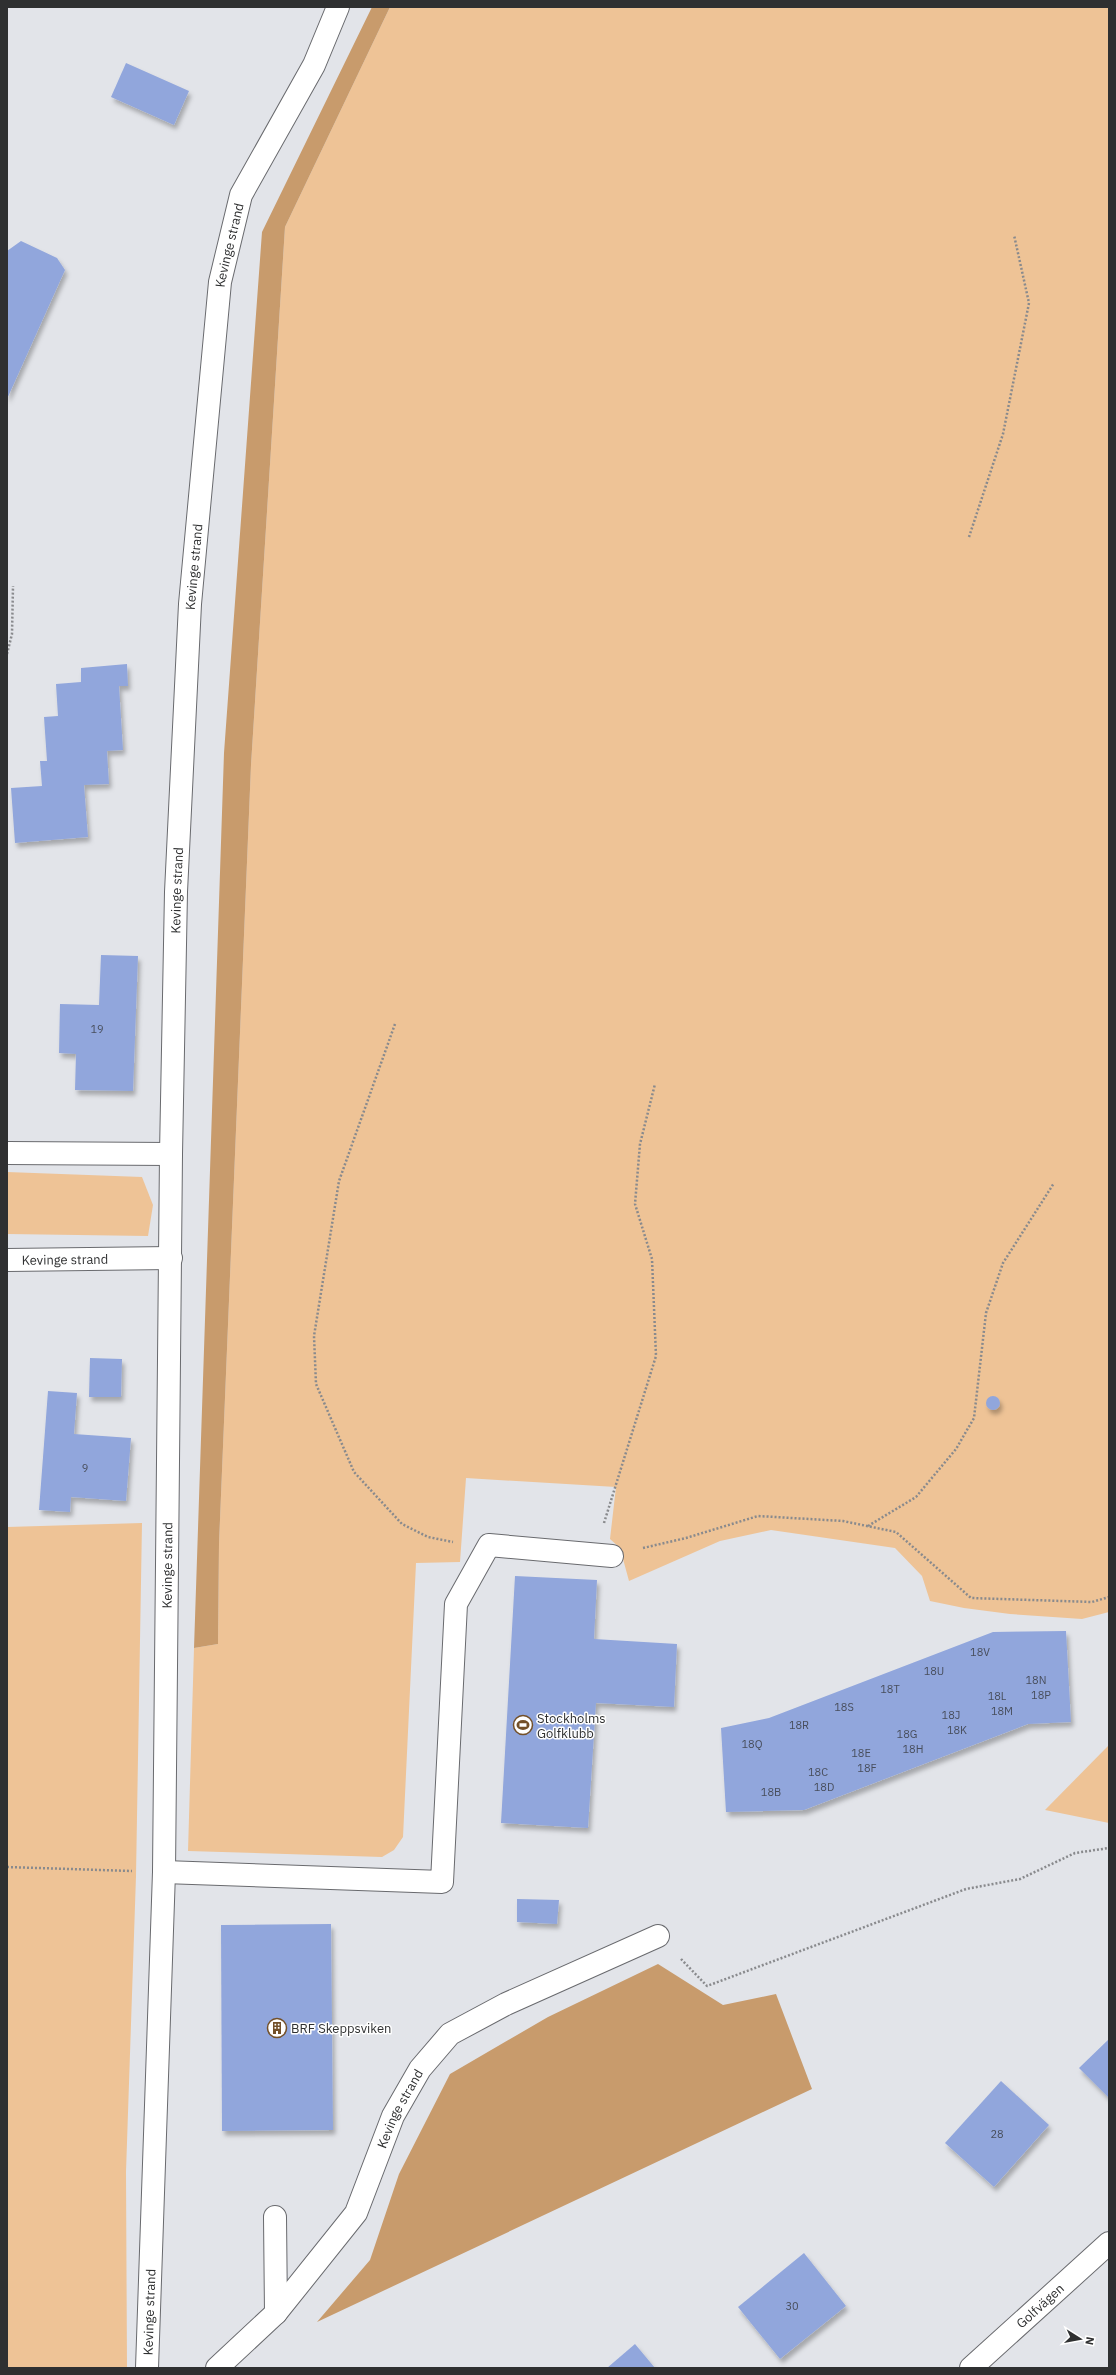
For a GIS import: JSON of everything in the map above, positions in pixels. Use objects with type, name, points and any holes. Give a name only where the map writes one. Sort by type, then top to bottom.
[{"type":"street","name":"Kevinge strand","points":[[148,2368],[164,1872],[171,1154],[176,892],[190,604],[220,282],[241,195],[314,65],[338,7]]},
{"type":"street","points":[[7,1153],[171,1154]]},
{"type":"street","name":"Kevinge strand","points":[[7,1260],[171,1258]]},
{"type":"street","points":[[164,1872],[442,1882],[456,1604],[490,1545],[602,1555]]},
{"type":"street","name":"Kevinge strand","points":[[217,2368],[276,2313],[356,2213],[393,2116],[420,2069],[450,2034],[506,2004],[658,1936]]},
{"type":"street","points":[[275,2217],[276,2313]]},
{"type":"street","name":"Golfvägen","points":[[971,2368],[1109,2243]]},
{"type":"path","points":[[969,536],[1003,434],[1029,303],[1014,235]]},
{"type":"path","points":[[7,654],[12,634],[14,586]]},
{"type":"path","points":[[395,1024],[339,1181],[314,1336],[316,1384],[354,1472],[402,1524],[428,1537],[490,1545]]},
{"type":"path","points":[[655,1084],[640,1144],[635,1204],[652,1259],[656,1356],[602,1555],[686,1538],[758,1516],[843,1521],[896,1532],[971,1598],[1092,1602],[1109,1597]]},
{"type":"path","points":[[868,1526],[916,1497],[956,1449],[974,1418],[988,1306],[1003,1262],[1054,1183]]},
{"type":"path","points":[[707,1986],[966,1889],[1020,1878],[1076,1853],[1109,1848]]},
{"type":"path","points":[[7,1867],[164,1872]]},
{"type":"shaded area","points":[[372,7],[390,7],[285,227],[251,765],[219,1544],[218,1644],[194,1648],[224,753],[262,232]]},
{"type":"shaded area","points":[[390,7],[1109,7],[1109,1612],[1082,1619],[1010,1614],[964,1608],[930,1601],[922,1576],[895,1548],[771,1530],[720,1541],[629,1581],[620,1548],[610,1539],[616,1487],[466,1478],[460,1562],[416,1563],[403,1837],[394,1850],[382,1857],[188,1851],[194,1648],[218,1644],[219,1544],[251,765],[285,227]]},
{"type":"shaded area","points":[[7,1172],[142,1177],[153,1205],[148,1236],[7,1234]]},
{"type":"shaded area","points":[[142,1523],[136,1876],[126,2172],[127,2368],[7,2368],[7,1527]]},
{"type":"shaded area","points":[[1109,1745],[1109,1823],[1045,1810]]},
{"type":"shaded area","points":[[658,1964],[723,2005],[776,1994],[812,2089],[317,2322],[370,2260],[399,2174],[450,2074],[548,2017]]},
{"type":"building","points":[[126,63],[189,91],[174,125],[111,97]]},
{"type":"building","points":[[21,241],[57,258],[65,270],[7,399],[7,251]]},
{"type":"building","points":[[127,664],[128,686],[119,686],[123,750],[107,751],[109,784],[84,785],[88,837],[15,843],[11,788],[42,786],[40,761],[47,761],[44,717],[58,716],[56,684],[81,682],[81,668]]},
{"type":"building","points":[[101,955],[138,956],[133,1091],[75,1090],[76,1054],[59,1053],[60,1004],[99,1005]]},
{"type":"building","points":[[90,1358],[122,1359],[121,1397],[89,1397]]},
{"type":"building","points":[[48,1391],[77,1393],[74,1434],[131,1438],[126,1501],[71,1497],[70,1512],[39,1510]]},
{"type":"building","points":[[990,1396],[996,1396],[1000,1400],[1000,1406],[996,1410],[990,1410],[986,1406],[986,1400]]},
{"type":"building","points":[[515,1576],[597,1580],[594,1639],[677,1644],[674,1707],[596,1703],[588,1828],[501,1823]]},
{"type":"building","points":[[1066,1631],[1071,1722],[1028,1724],[804,1810],[726,1812],[721,1728],[769,1718],[993,1632]]},
{"type":"building","points":[[517,1899],[559,1900],[557,1924],[517,1922]]},
{"type":"building","name":"BRF Skeppsviken","points":[[331,1924],[333,2130],[222,2131],[221,1925]]},
{"type":"building","points":[[1109,2039],[1109,2098],[1079,2068]]},
{"type":"building","points":[[1001,2081],[1049,2125],[994,2187],[945,2143]]},
{"type":"building","points":[[804,2253],[846,2306],[780,2359],[738,2307]]},
{"type":"building","points":[[635,2344],[655,2368],[607,2368]]},
{"type":"place","name":"Stockholms Golfklubb","points":[[523,1725]]},
{"type":"place","name":"BRF Skeppsviken","points":[[277,2028]]}]
